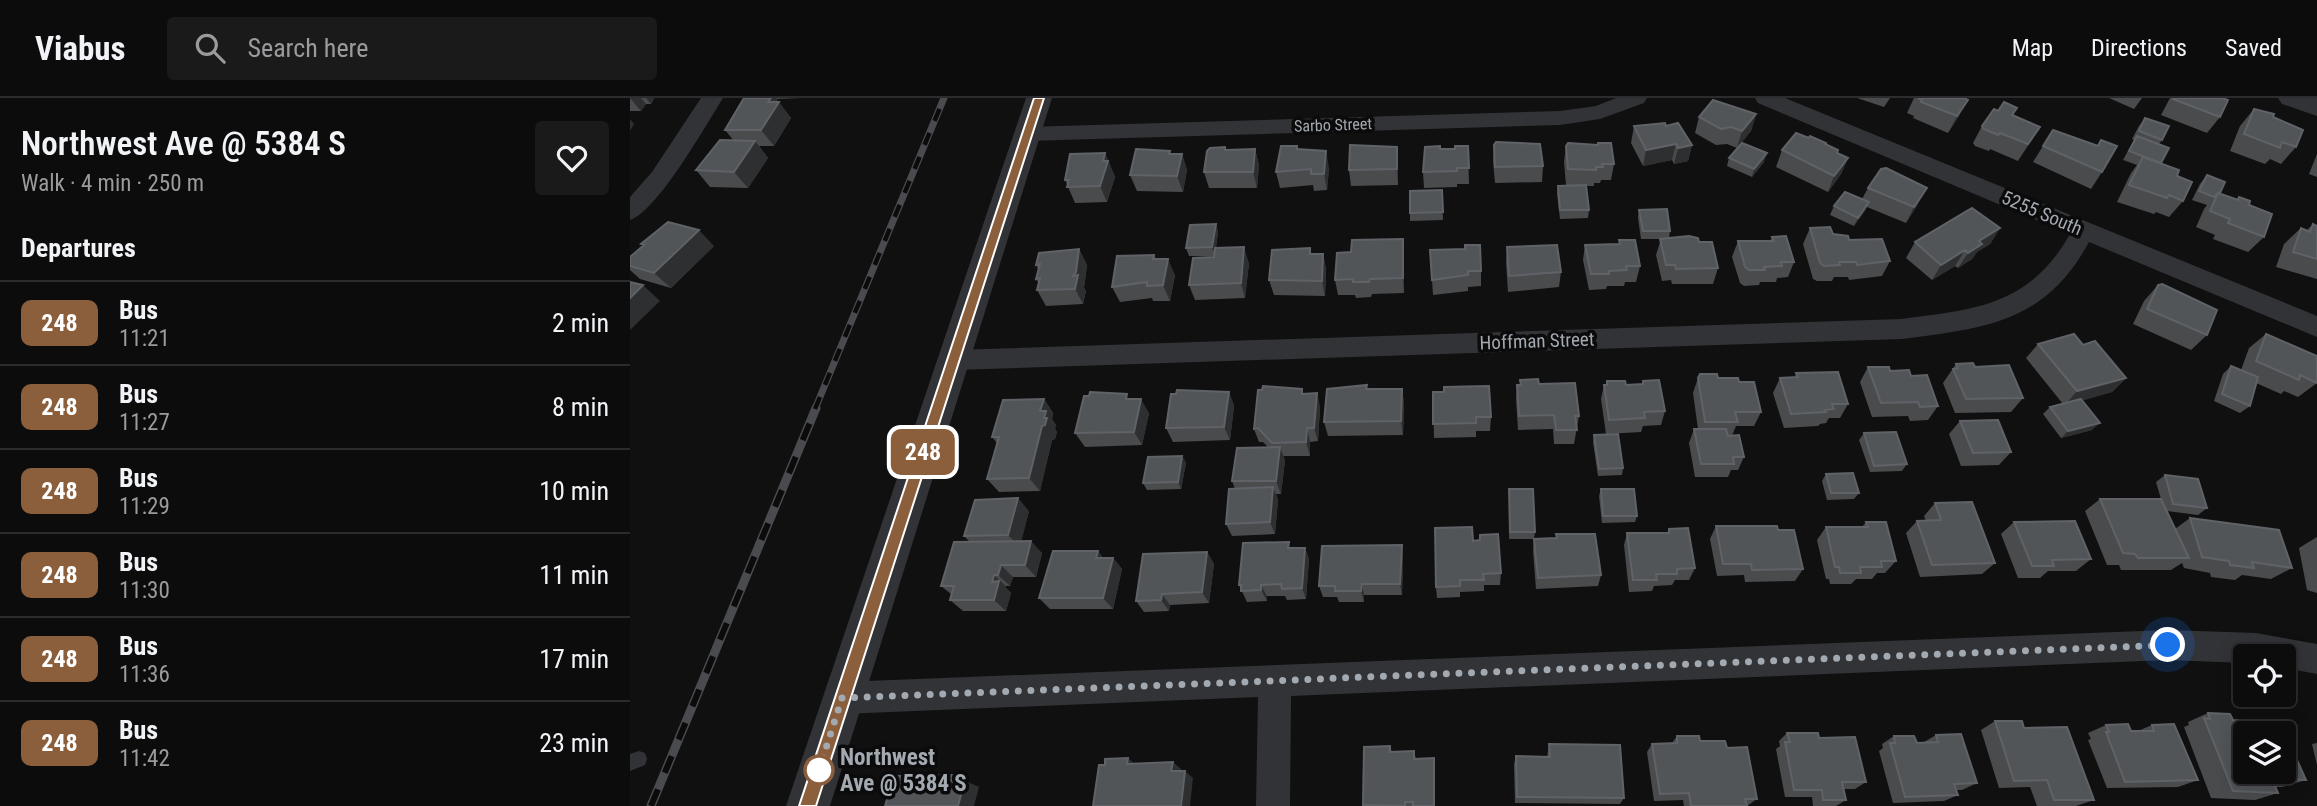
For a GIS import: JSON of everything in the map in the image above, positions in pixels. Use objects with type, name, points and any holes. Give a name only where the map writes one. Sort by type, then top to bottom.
[{"type":"street","points":[[630,212],[660,178],[712,98]]},
{"type":"street","points":[[808,806],[1039,98]]},
{"type":"street","name":"Sarbo Street","points":[[1027,134],[1382,114],[1560,118],[1600,112],[1636,98]]},
{"type":"street","name":"5255 South","points":[[1766,98],[2317,327]]},
{"type":"street","points":[[2291,98],[2317,107]]},
{"type":"street","name":"Hoffman Street","points":[[953,360],[1902,329],[1970,318],[2021,301],[2045,286],[2059,271],[2084,230]]},
{"type":"street","points":[[842,698],[1275,683],[1785,659],[2168,645],[2256,648],[2317,659]]},
{"type":"street","points":[[1273,806],[1275,683]]},
{"type":"building","points":[[744,98],[771,98],[768,102],[779,102],[761,130],[725,130]]},
{"type":"building","points":[[1918,98],[1968,100],[1957,116],[1921,102]]},
{"type":"building","points":[[2174,98],[2222,98],[2228,100],[2220,117]]},
{"type":"building","points":[[1713,100],[1756,114],[1742,131],[1731,127],[1721,129],[1699,117]]},
{"type":"building","points":[[2004,102],[2017,108],[2012,115],[2040,127],[2028,144],[2000,133],[1998,135],[1982,126],[1994,109],[1998,111]]},
{"type":"building","points":[[2254,109],[2274,114],[2273,117],[2303,130],[2296,147],[2282,142],[2280,148],[2244,134]]},
{"type":"building","points":[[2145,118],[2169,126],[2162,140],[2139,131]]},
{"type":"building","points":[[1665,123],[1666,126],[1678,123],[1692,145],[1678,148],[1676,144],[1646,150],[1634,126]]},
{"type":"building","points":[[2053,130],[2098,146],[2101,140],[2117,146],[2102,172],[2043,146]]},
{"type":"building","points":[[1796,133],[1826,143],[1848,158],[1834,176],[1782,150]]},
{"type":"building","points":[[2137,136],[2169,148],[2161,163],[2129,151]]},
{"type":"building","points":[[720,140],[755,141],[734,172],[696,170]]},
{"type":"building","points":[[1496,142],[1540,144],[1543,166],[1495,167]]},
{"type":"building","points":[[1568,143],[1611,143],[1614,164],[1602,164],[1603,167],[1596,167],[1596,170],[1568,169]]},
{"type":"building","points":[[1742,143],[1767,153],[1754,169],[1729,158]]},
{"type":"building","points":[[1350,145],[1397,147],[1397,169],[1349,170]]},
{"type":"building","points":[[1281,146],[1326,151],[1324,174],[1311,174],[1311,169],[1276,172]]},
{"type":"building","points":[[1440,146],[1440,149],[1455,149],[1455,146],[1468,146],[1469,168],[1423,172],[1425,147]]},
{"type":"building","points":[[1225,147],[1225,150],[1255,149],[1253,172],[1204,172],[1207,151],[1210,148]]},
{"type":"building","points":[[1136,149],[1182,154],[1177,176],[1130,175]]},
{"type":"building","points":[[1105,153],[1103,161],[1108,161],[1100,186],[1067,187],[1069,180],[1065,180],[1070,154]]},
{"type":"building","points":[[2143,157],[2179,170],[2177,176],[2192,182],[2183,201],[2129,185]]},
{"type":"building","points":[[1886,168],[1927,188],[1914,207],[1868,188],[1881,169]]},
{"type":"building","points":[[2207,175],[2225,182],[2220,193],[2214,197],[2199,191]]},
{"type":"building","points":[[1586,185],[1589,210],[1560,210],[1558,186]]},
{"type":"building","points":[[1442,190],[1443,212],[1410,213],[1410,191]]},
{"type":"building","points":[[1845,192],[1869,202],[1858,218],[1834,206]]},
{"type":"building","points":[[2218,193],[2250,201],[2249,205],[2272,214],[2264,237],[2228,223],[2230,219],[2210,211]]},
{"type":"building","points":[[1972,208],[2000,228],[1979,241],[1982,244],[1968,253],[1965,250],[1941,265],[1915,242]]},
{"type":"building","points":[[1667,209],[1670,231],[1643,231],[1639,210]]},
{"type":"building","points":[[668,222],[699,230],[654,273],[630,266],[630,257],[644,245],[641,244]]},
{"type":"building","points":[[1216,224],[1212,247],[1186,248],[1190,225]]},
{"type":"building","points":[[2313,224],[2317,226],[2317,259],[2293,252],[2301,228],[2310,232]]},
{"type":"building","points":[[1830,227],[1833,234],[1848,236],[1849,240],[1882,239],[1890,261],[1857,265],[1856,262],[1839,262],[1840,265],[1824,266],[1820,263],[1810,228]]},
{"type":"building","points":[[1689,236],[1698,238],[1699,242],[1712,242],[1718,268],[1676,269],[1675,265],[1666,265],[1660,239]]},
{"type":"building","points":[[1786,236],[1794,262],[1781,262],[1782,266],[1764,267],[1765,270],[1749,270],[1745,267],[1738,241],[1774,241],[1772,237]]},
{"type":"building","points":[[1403,239],[1403,278],[1370,279],[1369,282],[1335,280],[1337,253],[1351,252],[1352,240]]},
{"type":"building","points":[[1619,240],[1635,240],[1640,266],[1626,266],[1627,270],[1609,271],[1609,274],[1591,274],[1585,245],[1620,244]]},
{"type":"building","points":[[1465,245],[1480,245],[1481,271],[1468,271],[1468,275],[1432,280],[1430,250],[1465,249]]},
{"type":"building","points":[[1557,245],[1561,272],[1509,276],[1507,247]]},
{"type":"building","points":[[1244,247],[1241,283],[1189,285],[1193,258],[1214,257],[1215,248]]},
{"type":"building","points":[[1310,248],[1310,254],[1323,254],[1322,281],[1269,280],[1272,250]]},
{"type":"building","points":[[1079,249],[1073,276],[1078,275],[1075,289],[1037,290],[1040,278],[1036,279],[1040,264],[1036,265],[1039,253]]},
{"type":"building","points":[[1154,255],[1153,259],[1168,259],[1163,285],[1147,286],[1147,282],[1112,287],[1117,256]]},
{"type":"building","points":[[630,282],[643,285],[630,298]]},
{"type":"building","points":[[2162,284],[2217,310],[2207,335],[2147,309],[2158,285]]},
{"type":"building","points":[[2074,334],[2083,345],[2095,341],[2126,378],[2077,391],[2038,344]]},
{"type":"building","points":[[2266,334],[2317,356],[2317,383],[2300,375],[2299,380],[2256,361]]},
{"type":"building","points":[[1973,363],[1975,367],[2009,365],[2023,398],[1966,399],[1953,369],[1958,368],[1956,364]]},
{"type":"building","points":[[2231,366],[2258,377],[2250,406],[2222,394]]},
{"type":"building","points":[[1868,367],[1889,367],[1890,371],[1909,370],[1911,376],[1927,375],[1938,406],[1920,407],[1918,402],[1881,403]]},
{"type":"building","points":[[1838,372],[1848,404],[1832,404],[1834,409],[1825,410],[1826,412],[1791,414],[1780,378],[1798,377],[1796,373]]},
{"type":"building","points":[[1700,374],[1717,374],[1718,378],[1738,378],[1739,382],[1754,382],[1761,412],[1735,412],[1738,422],[1705,422],[1698,378]]},
{"type":"building","points":[[1538,379],[1539,384],[1575,383],[1579,416],[1575,416],[1577,430],[1556,430],[1554,415],[1519,416],[1517,385],[1521,385],[1520,380]]},
{"type":"building","points":[[1659,380],[1665,411],[1644,412],[1645,418],[1609,420],[1604,385],[1607,385],[1607,381],[1625,381],[1626,385]]},
{"type":"building","points":[[1367,385],[1366,389],[1402,389],[1401,421],[1324,422],[1327,389]]},
{"type":"building","points":[[1263,386],[1302,389],[1302,394],[1317,393],[1314,428],[1307,428],[1306,442],[1272,443],[1258,428],[1254,429],[1258,390],[1262,390]]},
{"type":"building","points":[[1489,386],[1491,417],[1476,417],[1476,423],[1433,424],[1433,392],[1444,392],[1444,387]]},
{"type":"building","points":[[1177,390],[1229,392],[1224,427],[1166,428],[1171,394],[1176,394]]},
{"type":"building","points":[[1090,392],[1127,394],[1126,399],[1141,399],[1134,432],[1075,433],[1084,396],[1089,396]]},
{"type":"building","points":[[1044,399],[1040,411],[1046,411],[1044,418],[1047,418],[1042,426],[1029,478],[987,479],[999,437],[992,437],[1003,400]]},
{"type":"building","points":[[2081,399],[2100,423],[2068,431],[2050,407]]},
{"type":"building","points":[[1998,420],[2011,452],[1973,453],[1960,421]]},
{"type":"building","points":[[1694,429],[1726,429],[1728,436],[1739,435],[1744,457],[1733,457],[1734,464],[1701,464]]},
{"type":"building","points":[[1896,432],[1907,464],[1874,466],[1864,433]]},
{"type":"building","points":[[1618,434],[1623,468],[1599,469],[1594,435]]},
{"type":"building","points":[[1280,447],[1276,481],[1232,481],[1237,448]]},
{"type":"building","points":[[1182,456],[1178,482],[1143,483],[1148,457]]},
{"type":"building","points":[[1853,473],[1859,493],[1831,493],[1826,474]]},
{"type":"building","points":[[2165,475],[2198,479],[2207,508],[2173,504]]},
{"type":"building","points":[[1273,487],[1270,522],[1226,524],[1229,489]]},
{"type":"building","points":[[1509,489],[1533,489],[1535,532],[1510,532]]},
{"type":"building","points":[[1601,489],[1634,489],[1637,516],[1603,516]]},
{"type":"building","points":[[1018,498],[1008,535],[964,536],[975,500]]},
{"type":"building","points":[[2100,499],[2161,499],[2189,558],[2138,558],[2135,554],[2123,553]]},
{"type":"building","points":[[1972,502],[1995,563],[1932,565],[1917,521],[1941,520],[1935,503]]},
{"type":"building","points":[[2190,518],[2279,530],[2292,568],[2252,562],[2254,568],[2202,557]]},
{"type":"building","points":[[2075,521],[2091,559],[2052,560],[2054,566],[2032,566],[2014,522]]},
{"type":"building","points":[[1866,522],[1886,522],[1896,561],[1881,561],[1882,567],[1860,567],[1861,573],[1840,573],[1839,567],[1835,567],[1826,527],[1868,527]]},
{"type":"building","points":[[1716,526],[1777,526],[1778,530],[1794,530],[1803,569],[1752,570],[1751,564],[1723,564]]},
{"type":"building","points":[[1472,527],[1473,541],[1480,540],[1480,535],[1498,534],[1501,573],[1483,574],[1484,580],[1460,580],[1460,586],[1436,587],[1435,528]]},
{"type":"building","points":[[1688,528],[1695,568],[1677,569],[1677,574],[1656,574],[1657,580],[1633,580],[1627,533],[1669,533],[1669,529]]},
{"type":"building","points":[[1556,534],[1595,534],[1601,575],[1538,578],[1534,539],[1557,538]]},
{"type":"building","points":[[1031,541],[1025,565],[1001,565],[998,575],[994,575],[992,582],[999,581],[994,600],[950,600],[954,586],[941,586],[954,542]]},
{"type":"building","points":[[1289,542],[1288,548],[1305,548],[1302,588],[1282,589],[1281,584],[1261,585],[1261,590],[1241,591],[1239,585],[1243,543]]},
{"type":"building","points":[[1402,545],[1400,584],[1362,584],[1361,591],[1335,591],[1335,586],[1319,586],[1322,546]]},
{"type":"building","points":[[1053,551],[1098,551],[1096,558],[1113,558],[1103,598],[1039,598]]},
{"type":"building","points":[[1207,552],[1202,592],[1162,594],[1161,600],[1136,601],[1143,554]]},
{"type":"building","points":[[2208,713],[2230,714],[2233,720],[2260,721],[2233,721],[2233,784],[2274,784],[2278,793],[2233,791],[2204,718],[2210,719]]},
{"type":"building","points":[[1995,721],[2022,721],[2024,728],[2067,727],[2094,800],[2054,800],[2047,780],[2014,781]]},
{"type":"building","points":[[2128,724],[2131,731],[2154,731],[2152,725],[2174,724],[2198,780],[2125,782],[2106,732],[2109,732],[2106,725]]},
{"type":"building","points":[[1787,733],[1818,733],[1819,738],[1855,737],[1866,782],[1842,782],[1846,800],[1823,800],[1822,790],[1794,790],[1785,742],[1790,742]]},
{"type":"building","points":[[1961,734],[1977,783],[1954,784],[1958,795],[1905,797],[1890,743],[1895,743],[1894,736],[1914,736],[1917,743],[1938,742],[1936,735]]},
{"type":"building","points":[[1677,736],[1699,736],[1700,741],[1725,741],[1727,748],[1747,747],[1757,799],[1745,799],[1747,806],[1691,806],[1689,793],[1660,794],[1652,744],[1677,743]]},
{"type":"building","points":[[1549,744],[1620,745],[1624,798],[1517,797],[1516,756],[1550,757]]},
{"type":"building","points":[[1390,746],[1390,752],[1414,751],[1414,759],[1434,758],[1434,806],[1413,806],[1413,802],[1405,802],[1405,806],[1363,805],[1364,747]]},
{"type":"building","points":[[1128,758],[1127,764],[1173,762],[1171,771],[1185,771],[1181,806],[1093,806],[1099,765],[1105,765],[1105,759]]},
{"type":"building","points":[[2296,758],[2306,780],[2296,780]]},
{"type":"building","points":[[952,775],[950,780],[965,780],[958,806],[885,806],[894,776]]},
{"type":"railway","points":[[815,409],[944,98]]},
{"type":"railway","points":[[651,806],[816,408]]},
{"type":"bus line","name":"248","points":[[808,806],[1039,98]]},
{"type":"place","name":"Northwest Ave @ 5384 S","points":[[819,770]]},
{"type":"route","points":[[819,770],[842,698],[1275,683],[1785,659],[2168,645]]}]
